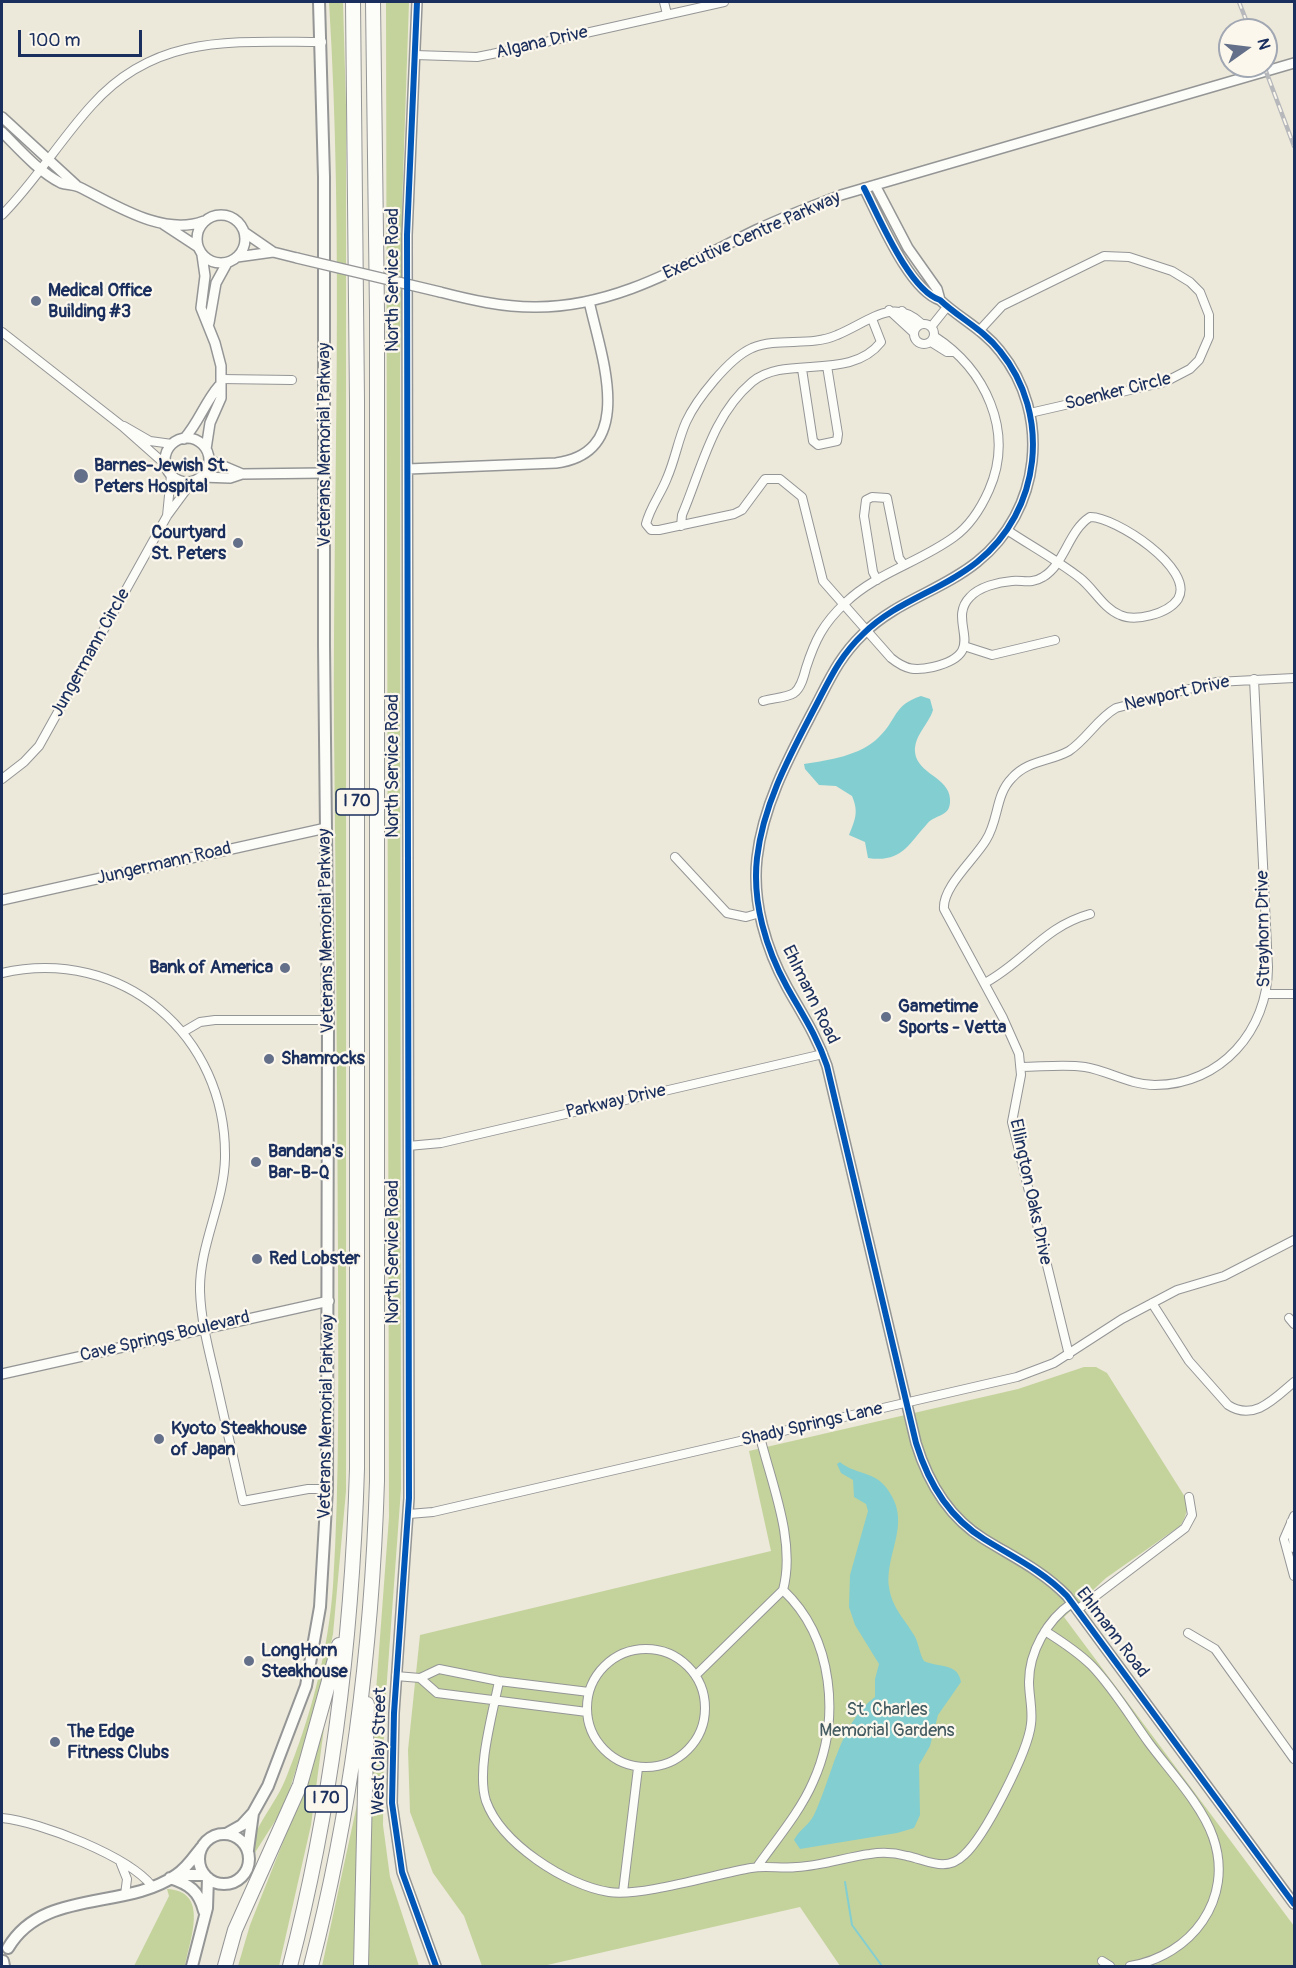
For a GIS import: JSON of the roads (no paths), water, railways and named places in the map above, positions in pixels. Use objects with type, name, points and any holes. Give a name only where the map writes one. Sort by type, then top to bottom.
[{"type":"highway","name":"I 70","points":[[290,1966],[311,1877],[335,1746],[355,1529],[358,1392],[357,401],[353,2]]},
{"type":"highway","name":"I 70","points":[[311,1966],[343,1820],[366,1663],[376,1527],[378,1391],[376,98],[373,2]]},
{"type":"highway","points":[[225,1966],[235,1930],[300,1785],[316,1734],[335,1652],[346,1629]]},
{"type":"highway","points":[[361,1966],[368,1734],[366,1663]]},
{"type":"main road","name":"Veterans Memorial Parkway","points":[[226,1834],[242,1825],[253,1813],[278,1766],[306,1686],[320,1607],[327,1489],[328,1020],[322,42],[319,2]]},
{"type":"main road","points":[[206,1912],[228,1884],[245,1874],[248,1867],[253,1813]]},
{"type":"main road","points":[[8,1948],[21,1930],[42,1916],[125,1895],[173,1877],[213,1837],[226,1834],[237,1837],[248,1850]]},
{"type":"main road","points":[[201,1848],[199,1864],[206,1877],[215,1883],[228,1884]]},
{"type":"main road","points":[[173,1877],[206,1877]]},
{"type":"main road","points":[[173,1877],[195,1891],[206,1912]]},
{"type":"main road","points":[[192,1966],[206,1912],[206,1877]]},
{"type":"street","name":"North Service Road","points":[[408,1530],[407,235],[417,2]]},
{"type":"street","points":[[664,2],[667,14]]},
{"type":"street","name":"Algana Drive","points":[[415,55],[477,57],[724,2]]},
{"type":"street","points":[[2,215],[92,104],[113,83],[131,70],[171,51],[222,43],[322,42]]},
{"type":"street","name":"Executive Centre Parkway","points":[[244,232],[273,252],[502,306],[536,308],[589,301],[642,284],[800,211],[864,188],[1294,63]]},
{"type":"street","points":[[2,117],[76,186],[120,210],[164,224],[190,225],[216,215],[228,216],[237,221],[244,232],[243,247],[237,257],[227,263],[216,283],[209,323]]},
{"type":"street","points":[[2,132],[41,168],[62,183],[76,186]]},
{"type":"street","name":"Ehlmann Road","points":[[875,185],[908,248],[937,289],[943,303]]},
{"type":"street","name":"Ehlmann Road","points":[[864,188],[916,282],[930,297],[943,303],[979,331],[1000,351],[1011,367],[1030,413],[1034,440],[1032,471],[1022,505],[1007,530],[975,563],[900,605],[866,630],[849,648],[826,682],[772,797],[757,858],[760,913],[774,958],[788,988],[811,1025],[823,1054],[922,1461],[945,1503],[976,1533],[1041,1572],[1074,1607],[1294,1904]]},
{"type":"street","points":[[202,477],[209,460],[206,449],[210,423],[221,398],[220,355],[201,308],[205,276],[197,233],[204,221]]},
{"type":"street","points":[[164,224],[211,262],[227,263]]},
{"type":"street","name":"Executive Centre Parkway","points":[[237,257],[273,252]]},
{"type":"street","name":"Soenker Circle","points":[[979,331],[1002,306],[1104,256],[1129,257],[1172,271],[1190,282],[1200,292],[1209,315],[1209,337],[1199,360],[1179,377],[1030,413]]},
{"type":"street","points":[[408,469],[556,463],[571,460],[588,450],[605,426],[609,406],[589,301]]},
{"type":"street","points":[[932,339],[931,327],[943,303]]},
{"type":"street","points":[[890,310],[918,328],[931,327]]},
{"type":"street","points":[[763,701],[794,693],[800,686],[816,637],[844,603],[877,580],[955,536],[970,522],[983,503],[998,462],[997,421],[990,401],[969,368],[950,346],[932,339],[921,344],[916,339],[918,328],[909,312],[890,310],[834,337],[816,341],[770,343],[750,349],[719,376],[686,421],[673,466],[648,514],[646,524],[651,530],[735,514],[742,510],[765,479],[780,479],[802,497],[820,573],[830,590],[844,603],[891,658],[903,668],[912,670],[951,662],[958,657],[964,646],[966,634],[963,612],[971,595],[977,591],[1012,581],[1036,580],[1048,573],[1056,561],[1083,521],[1090,517],[1101,516],[1161,556],[1177,576],[1181,591],[1176,601],[1168,608],[1127,618],[1114,612],[1081,579],[1056,561],[1007,530]]},
{"type":"street","points":[[681,526],[682,515],[717,424],[753,381],[767,372],[781,369],[802,369],[848,361],[876,348],[881,342],[872,319]]},
{"type":"street","points":[[2,332],[122,426],[166,465],[171,475],[179,481],[192,482],[202,477],[230,478],[242,474],[324,473]]},
{"type":"street","points":[[802,369],[813,441],[818,445],[828,444],[837,441],[838,434],[827,366]]},
{"type":"street","points":[[220,382],[292,380]]},
{"type":"street","points":[[122,426],[150,441],[172,444],[184,439],[196,425],[220,382]]},
{"type":"street","points":[[184,439],[196,440],[206,449]]},
{"type":"street","points":[[166,465],[166,455],[172,444]]},
{"type":"street","points":[[209,460],[242,474]]},
{"type":"street","name":"Jungermann Circle","points":[[167,516],[171,475]]},
{"type":"street","name":"Jungermann Circle","points":[[2,778],[24,762],[45,736],[167,516],[192,482]]},
{"type":"street","points":[[877,580],[873,572],[864,516],[866,500],[872,497],[887,498],[899,558],[904,565]]},
{"type":"street","points":[[964,646],[992,655],[1055,640]]},
{"type":"street","name":"Newport Drive","points":[[944,902],[950,888],[986,841],[995,824],[1002,790],[1020,770],[1032,762],[1065,753],[1083,739],[1103,716],[1129,703],[1216,682],[1294,678]]},
{"type":"street","name":"Strayhorn Drive","points":[[1021,1067],[1085,1067],[1139,1084],[1173,1084],[1208,1072],[1237,1050],[1254,1026],[1266,994],[1268,967],[1254,680]]},
{"type":"street","name":"Jungermann Road","points":[[2,900],[326,828]]},
{"type":"street","points":[[675,857],[727,913],[746,917],[760,913]]},
{"type":"street","name":"Ellington Oaks Drive","points":[[944,902],[944,909],[1015,1040],[1021,1067],[1012,1122],[1069,1355]]},
{"type":"street","points":[[985,983],[1018,962],[1047,933],[1063,923],[1090,914]]},
{"type":"street","points":[[2,973],[50,968],[101,977],[131,990],[148,1000],[183,1032],[203,1062],[215,1088],[225,1135],[223,1184],[201,1280],[204,1328],[243,1501],[308,1489],[327,1489]]},
{"type":"street","points":[[1266,994],[1294,994]]},
{"type":"street","points":[[183,1032],[200,1022],[215,1020],[328,1020]]},
{"type":"street","name":"Parkway Drive","points":[[408,1146],[441,1143],[823,1054]]},
{"type":"street","name":"Shady Springs Lane","points":[[409,1514],[432,1512],[1017,1377],[1069,1355],[1122,1319],[1152,1303],[1192,1284],[1224,1276],[1294,1240]]},
{"type":"street","name":"Cave Springs Boulevard","points":[[2,1374],[329,1300]]},
{"type":"street","points":[[1152,1303],[1190,1360],[1228,1405],[1235,1410],[1243,1412],[1259,1408],[1294,1382]]},
{"type":"street","points":[[696,1675],[783,1590],[787,1576],[785,1538],[760,1437]]},
{"type":"street","points":[[499,1681],[484,1786],[486,1801],[509,1837],[561,1874],[588,1887],[611,1893],[623,1892],[757,1867],[796,1868],[872,1853],[889,1853],[939,1865],[956,1862],[963,1856],[1019,1766],[1032,1723],[1029,1680],[1036,1647],[1045,1631],[1058,1613],[1074,1607],[1185,1528],[1192,1515],[1189,1497]]},
{"type":"street","points":[[1293,1518],[1294,1548]]},
{"type":"street","points":[[1293,1518],[1284,1539],[1294,1576]]},
{"type":"street","name":"West Clay Street","points":[[408,1530],[396,1676],[392,1793],[396,1845],[408,1892],[436,1966]]},
{"type":"street","points":[[757,1867],[813,1784],[824,1754],[828,1722],[830,1689],[818,1640],[797,1603],[783,1590]]},
{"type":"street","points":[[1045,1631],[1095,1670],[1203,1816],[1219,1858],[1217,1890],[1203,1923],[1182,1945],[1167,1955],[1130,1966]]},
{"type":"street","points":[[1188,1633],[1215,1648],[1294,1759]]},
{"type":"street","points":[[637,1649],[654,1649],[670,1653],[685,1662],[696,1675],[704,1690],[706,1707],[704,1724],[697,1740],[686,1753],[672,1763],[655,1768],[638,1768],[622,1763],[609,1755],[597,1743],[590,1728],[587,1712],[589,1692],[596,1677],[607,1664],[621,1654],[637,1649]]},
{"type":"street","points":[[396,1676],[420,1678],[439,1669],[499,1681],[589,1692]]},
{"type":"street","points":[[420,1678],[437,1693],[587,1712]]},
{"type":"street","points":[[623,1892],[638,1768]]},
{"type":"street","points":[[2,1818],[58,1832],[134,1869],[152,1886]]},
{"type":"street","points":[[121,1864],[127,1880],[125,1895]]},
{"type":"street","points":[[3,1963],[8,1948]]},
{"type":"street","points":[[1102,1961],[1110,1966]]},
{"type":"water","points":[[921,696],[930,699],[933,710],[919,735],[915,752],[921,766],[944,785],[948,792],[950,805],[946,812],[931,821],[903,851],[888,858],[868,858],[865,842],[849,835],[855,816],[852,796],[836,786],[819,785],[805,769],[804,764],[844,756],[863,749],[885,731],[900,708]]},
{"type":"water","points":[[840,1462],[879,1481],[893,1498],[898,1523],[889,1573],[889,1587],[893,1601],[916,1638],[924,1661],[952,1668],[961,1682],[938,1715],[930,1746],[919,1765],[920,1815],[914,1828],[897,1833],[800,1849],[794,1840],[814,1815],[845,1736],[863,1708],[875,1697],[875,1679],[879,1664],[855,1625],[849,1607],[850,1575],[868,1511],[866,1504],[854,1497],[853,1480],[841,1473],[837,1464]]},
{"type":"waterway","points":[[845,1882],[852,1925],[882,1966]]},
{"type":"railway","points":[[1239,2],[1245,18]]},
{"type":"railway","points":[[1268,78],[1294,146]]},
{"type":"place","name":"Medical Office Building #3","points":[[36,301]]},
{"type":"place","name":"Barnes-Jewish St. Peters Hospital","points":[[81,476]]},
{"type":"place","name":"Courtyard St. Peters","points":[[238,543]]},
{"type":"place","name":"Bank of America","points":[[285,968]]},
{"type":"place","name":"Gametime Sports - Vetta","points":[[886,1017]]},
{"type":"place","name":"Shamrocks","points":[[269,1059]]},
{"type":"place","name":"Bandana's Bar-B-Q","points":[[256,1162]]},
{"type":"place","name":"Red Lobster","points":[[257,1259]]},
{"type":"place","name":"Kyoto Steakhouse of Japan","points":[[159,1439]]},
{"type":"place","name":"LongHorn Steakhouse","points":[[249,1661]]},
{"type":"place","name":"The Edge Fitness Clubs","points":[[55,1742]]},
{"type":"park label","name":"St. Charles Memorial Gardens","points":[[887,1720]]}]
